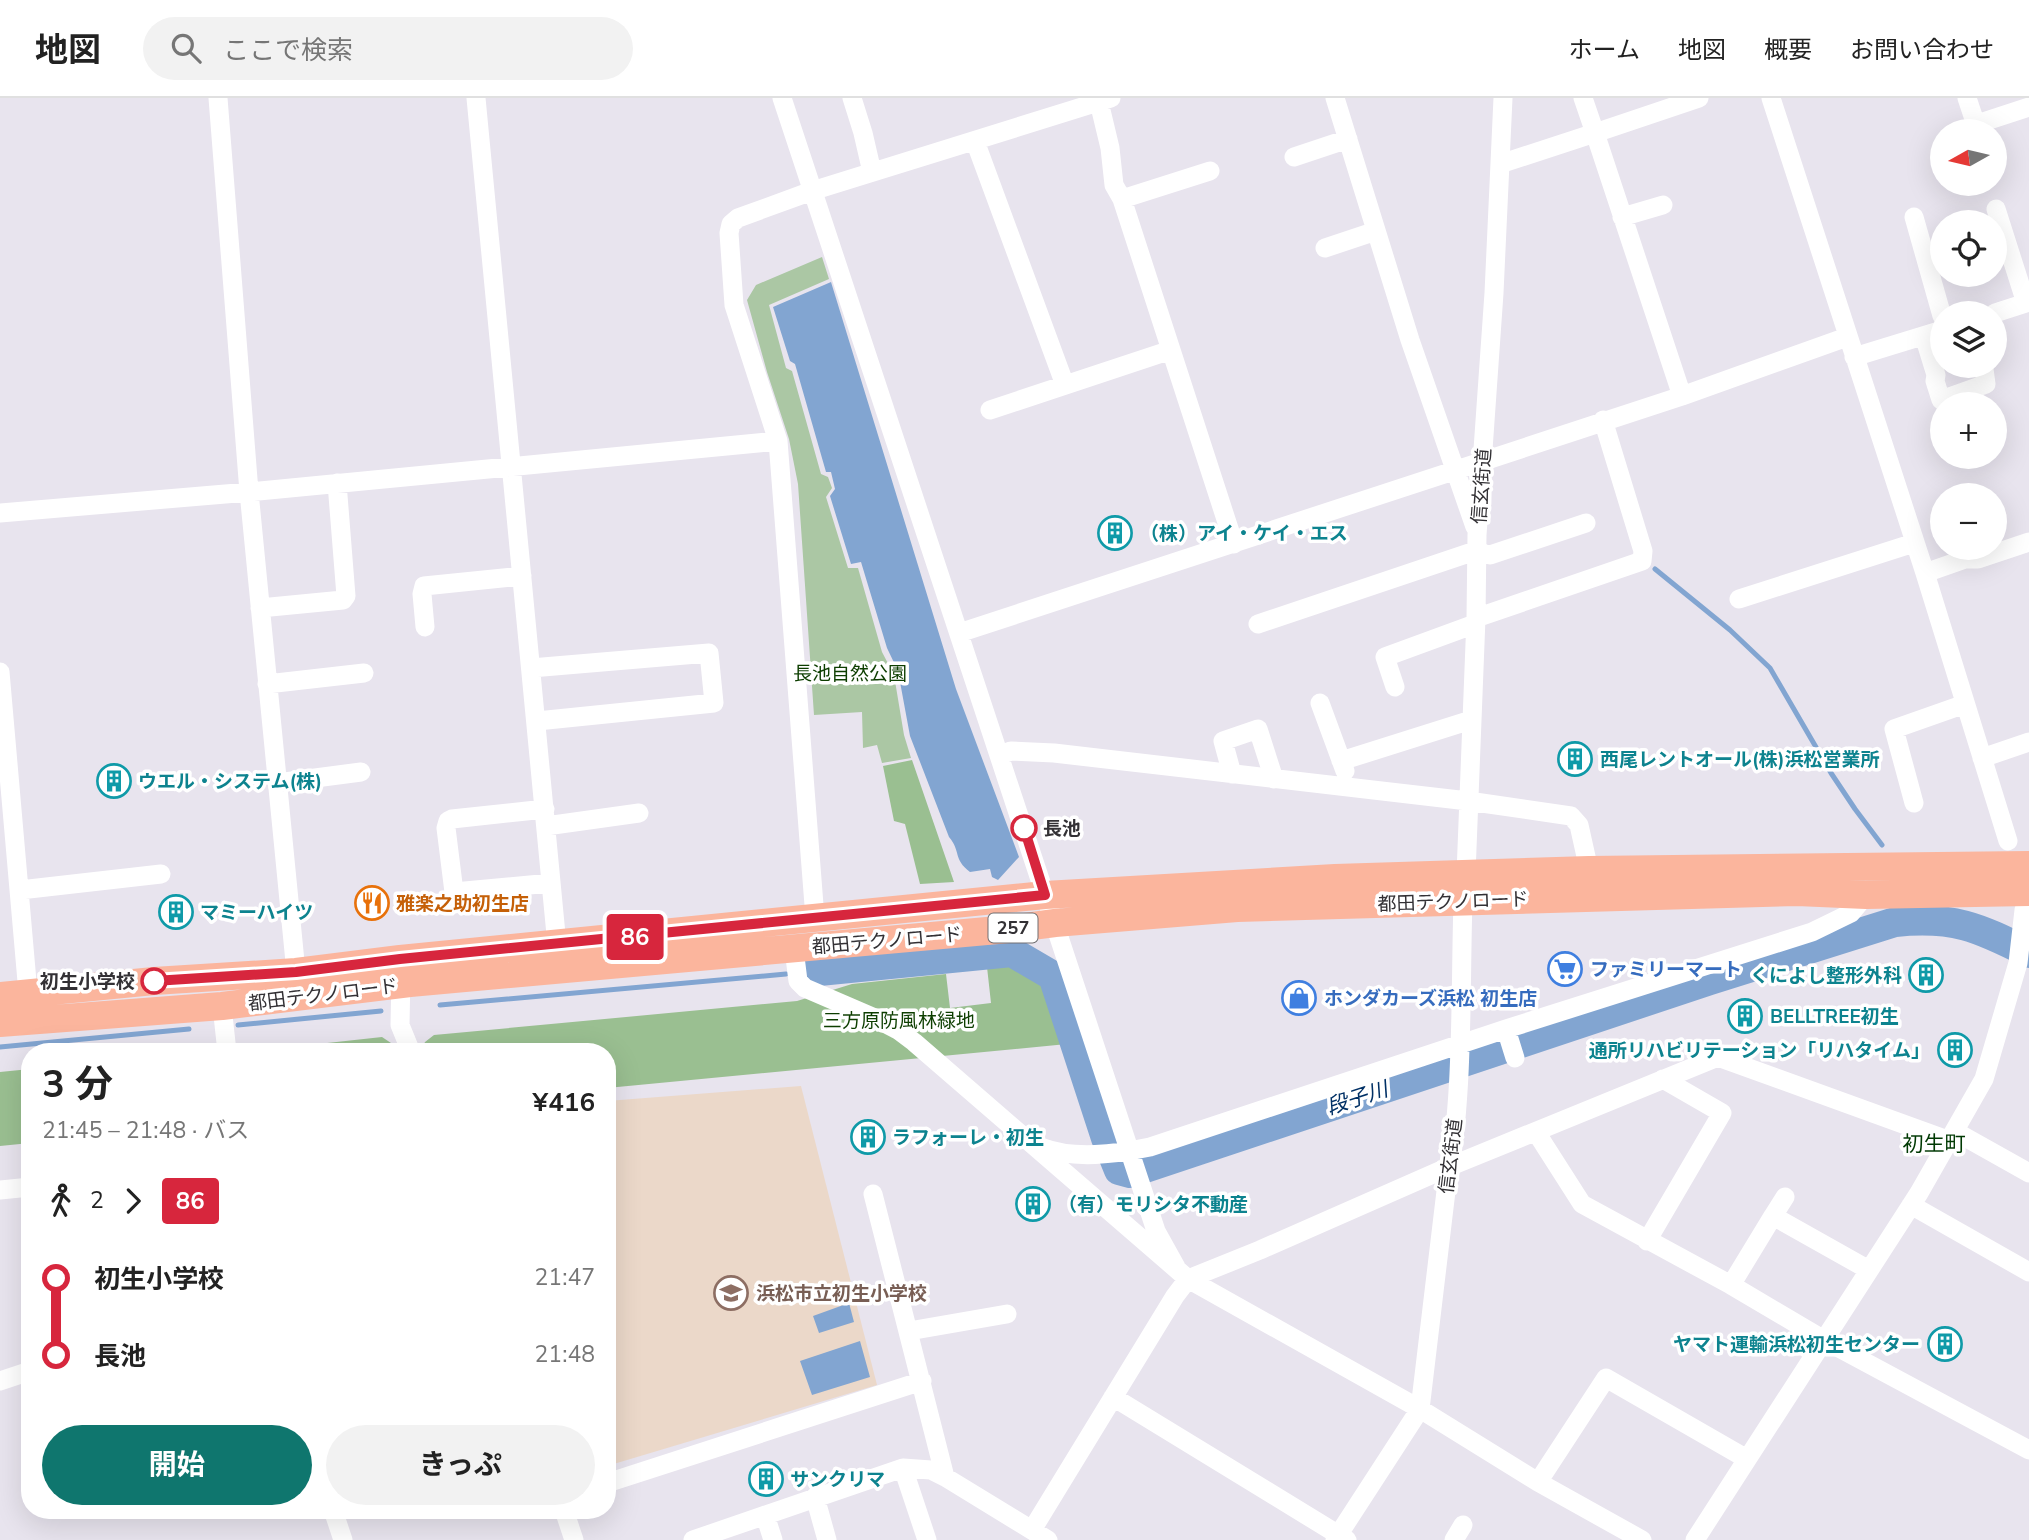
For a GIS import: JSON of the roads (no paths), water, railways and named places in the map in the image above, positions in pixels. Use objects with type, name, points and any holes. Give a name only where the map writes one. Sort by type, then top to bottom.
[{"type":"highway","name":"都田テクノロード","points":[[0,996],[154,981],[296,972],[796,964],[1055,923],[1465,887],[1589,870],[2029,865]]},
{"type":"highway","name":"都田テクノロード","points":[[0,1023],[222,1006],[557,945],[1045,895],[1321,879],[1465,887],[1866,895],[2029,894]]},
{"type":"street","points":[[218,98],[249,492],[296,972]]},
{"type":"street","points":[[476,98],[557,945]]},
{"type":"street","points":[[782,98],[1055,923],[1126,1160],[1159,1237],[1182,1273]]},
{"type":"street","points":[[852,98],[872,172]]},
{"type":"street","points":[[1335,98],[1410,340],[1484,554],[1490,555],[1586,523]]},
{"type":"street","name":"信玄街道","points":[[1420,1409],[1451,1166],[1459,1057],[1478,543],[1503,98]]},
{"type":"street","points":[[1583,98],[1682,396]]},
{"type":"street","points":[[1500,164],[1699,98]]},
{"type":"street","points":[[1771,98],[1925,573],[2008,841]]},
{"type":"street","points":[[1967,98],[1975,122],[1980,123],[2029,107]]},
{"type":"street","points":[[815,918],[778,441],[736,313],[729,233],[731,224],[738,218],[812,191],[1097,101],[1110,148],[1114,185],[1122,199],[1234,544]]},
{"type":"street","points":[[1294,157],[1348,139]]},
{"type":"street","points":[[975,141],[1065,385]]},
{"type":"street","points":[[1122,199],[1210,171]]},
{"type":"street","points":[[1622,217],[1663,205]]},
{"type":"street","points":[[1996,209],[2027,302],[2007,309]]},
{"type":"street","points":[[1914,218],[1938,301]]},
{"type":"street","points":[[1325,248],[1376,231]]},
{"type":"street","points":[[1854,357],[1930,334]]},
{"type":"street","points":[[959,633],[1682,396],[1847,337]]},
{"type":"street","points":[[990,410],[1171,350]]},
{"type":"street","points":[[1936,378],[1941,400],[1986,384],[1985,378]]},
{"type":"street","points":[[1395,687],[1385,657],[1642,561],[1643,551],[1603,420]]},
{"type":"street","points":[[0,513],[778,441]]},
{"type":"street","points":[[260,608],[343,600],[346,596],[337,483]]},
{"type":"street","points":[[1925,573],[2029,542]]},
{"type":"street","points":[[1258,624],[1478,543]]},
{"type":"street","points":[[1740,599],[1914,543]]},
{"type":"street","points":[[425,627],[422,594],[424,586],[522,576]]},
{"type":"street","points":[[531,668],[709,653],[714,704],[537,721]]},
{"type":"street","points":[[0,672],[28,993]]},
{"type":"street","points":[[267,684],[364,673]]},
{"type":"street","points":[[1320,703],[1350,789]]},
{"type":"street","points":[[1914,803],[1894,729],[1965,704]]},
{"type":"street","points":[[1341,761],[1471,720]]},
{"type":"street","points":[[1232,774],[1223,741],[1258,730],[1274,779]]},
{"type":"street","points":[[1982,758],[2029,742]]},
{"type":"street","points":[[1000,755],[1011,751],[1054,753],[1468,801],[1571,816],[1579,825],[1589,870]]},
{"type":"street","points":[[276,783],[361,772]]},
{"type":"street","points":[[551,883],[454,892],[446,828],[448,821],[639,813]]},
{"type":"street","points":[[20,890],[161,874]]},
{"type":"street","points":[[1695,1540],[1911,1205],[1989,1070],[2023,954],[2024,910],[2029,894]]},
{"type":"street","points":[[1035,1144],[1058,1152],[1126,1160],[1150,1147],[1459,1057],[1507,1033],[1812,932],[1851,913],[1866,895]]},
{"type":"street","points":[[796,964],[809,991],[850,1006],[898,1030],[1035,1144],[1077,1185],[1182,1273],[1420,1409],[1538,1482],[1639,1539]]},
{"type":"street","points":[[401,972],[400,1025],[407,1043]]},
{"type":"street","points":[[222,1006],[226,1043]]},
{"type":"street","points":[[1507,1033],[1515,1058]]},
{"type":"street","points":[[693,1540],[903,1468],[931,1471],[945,1477],[1040,1535],[1182,1273],[1260,1250],[1451,1166],[1718,1057],[1953,1136],[2029,1173]]},
{"type":"street","points":[[1647,1241],[1722,1113],[1663,1079]]},
{"type":"street","points":[[1536,1132],[1582,1204],[1731,1285],[1824,1340],[2029,1450]]},
{"type":"street","points":[[0,1190],[21,1188]]},
{"type":"street","points":[[873,1194],[945,1477]]},
{"type":"street","points":[[1731,1285],[1785,1197]]},
{"type":"street","points":[[1911,1205],[2029,1272]]},
{"type":"street","points":[[1773,1216],[1869,1270]]},
{"type":"street","points":[[909,1331],[1007,1314]]},
{"type":"street","points":[[0,1381],[21,1374]]},
{"type":"street","points":[[1538,1482],[1606,1378],[1747,1459]]},
{"type":"street","points":[[616,1480],[922,1381]]},
{"type":"street","points":[[1113,1397],[1340,1538],[1420,1409]]},
{"type":"street","points":[[903,1468],[927,1540]]},
{"type":"street","points":[[815,1497],[827,1540]]},
{"type":"street","points":[[765,1515],[772,1540]]},
{"type":"street","points":[[336,1519],[343,1540]]},
{"type":"street","points":[[567,1519],[573,1540]]},
{"type":"water","name":"長池","points":[[831,282],[956,689],[1019,857],[998,880],[992,877],[990,869],[970,872],[961,863],[949,837],[910,736],[898,671],[887,648],[861,562],[851,564],[830,496],[835,489],[831,472],[826,472],[795,364],[790,361],[773,307]]},
{"type":"water","points":[[849,1303],[854,1322],[819,1333],[813,1316]]},
{"type":"water","points":[[860,1341],[870,1377],[812,1395],[800,1361]]},
{"type":"waterway","points":[[1655,569],[1730,630],[1770,668],[1831,773],[1882,845]]},
{"type":"waterway","name":"段子川","points":[[809,972],[1012,952],[1053,976],[1106,1138],[1119,1170],[1130,1173],[1710,980],[1895,922],[1949,922],[1995,936],[2029,953]]},
{"type":"waterway","points":[[440,1005],[786,974]]},
{"type":"waterway","points":[[238,1025],[381,1011]]},
{"type":"waterway","points":[[42,1043],[189,1029]]},
{"type":"waterway","points":[[0,1047],[21,1045]]},
{"type":"place","name":"（株）アイ・ケイ・エス","points":[[1115,533]]},
{"type":"place","name":"西尾レントオール(株)浜松営業所","points":[[1575,759]]},
{"type":"place","name":"ウエル・システム(株)","points":[[114,781]]},
{"type":"place","name":"長池","points":[[1024,828]]},
{"type":"place","name":"雅楽之助初生店","points":[[372,903]]},
{"type":"place","name":"マミーハイツ","points":[[176,912]]},
{"type":"place","name":"ファミリーマート","points":[[1565,969]]},
{"type":"place","name":"くによし整形外科","points":[[1926,975]]},
{"type":"place","name":"初生小学校","points":[[154,981]]},
{"type":"place","name":"ホンダカーズ浜松 初生店","points":[[1299,998]]},
{"type":"place","name":"BELLTREE初生","points":[[1745,1016]]},
{"type":"place","name":"通所リハビリテーション「リハタイム」","points":[[1955,1050]]},
{"type":"place","name":"ラフォーレ・初生","points":[[868,1137]]},
{"type":"place","name":"（有）モリシタ不動産","points":[[1033,1204]]},
{"type":"place","name":"浜松市立初生小学校","points":[[731,1293]]},
{"type":"place","name":"ヤマト運輸浜松初生センター","points":[[1945,1344]]},
{"type":"place","name":"サンクリマ","points":[[766,1479]]},
{"type":"district","name":"初生町","points":[[1934,1144]]},
{"type":"park label","name":"長池自然公園","points":[[850,673]]},
{"type":"park label","name":"三方原防風林緑地","points":[[899,1020]]}]
